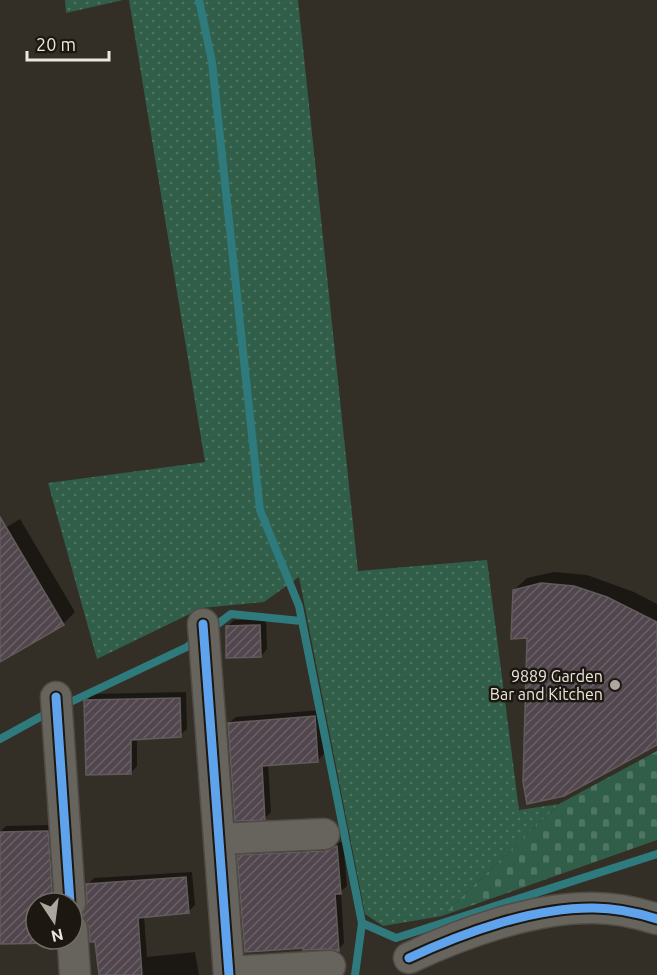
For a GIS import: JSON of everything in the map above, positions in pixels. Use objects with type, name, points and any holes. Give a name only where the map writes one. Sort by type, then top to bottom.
[{"type":"street","points":[[203,624],[229,974],[330,966]]},
{"type":"street","points":[[56,696],[69,891]]},
{"type":"street","points":[[219,839],[324,834]]},
{"type":"street","points":[[409,958],[446,940],[548,911],[595,908],[657,918]]},
{"type":"street","points":[[73,951],[75,975]]},
{"type":"green space","points":[[65,0],[123,0],[66,13]]},
{"type":"green space","points":[[129,0],[298,0],[358,571],[487,560],[519,810],[559,804],[442,916],[383,926],[365,914],[299,577],[264,602],[202,608],[97,659],[48,483],[205,462]]},
{"type":"green space","points":[[657,751],[657,840],[442,916],[559,804]]},
{"type":"building","points":[[0,517],[64,625],[0,662]]},
{"type":"building","points":[[541,583],[574,586],[607,597],[657,622],[657,745],[564,796],[527,804],[523,782],[527,638],[511,639],[513,590]]},
{"type":"building","points":[[260,625],[261,657],[226,658],[226,626]]},
{"type":"building","points":[[180,698],[181,737],[131,740],[131,774],[86,775],[84,700]]},
{"type":"building","points":[[315,716],[318,762],[262,766],[265,820],[235,821],[228,723]]},
{"type":"building","points":[[48,831],[52,891],[24,891],[24,944],[0,944],[0,832]]},
{"type":"building","points":[[337,846],[341,894],[335,894],[339,951],[303,950],[303,948],[245,952],[237,855],[325,851]]},
{"type":"building","points":[[186,877],[189,913],[138,918],[142,975],[99,975],[95,942],[90,942],[89,927],[84,918],[87,902],[86,884]]},
{"type":"waterway","points":[[199,0],[212,62],[260,510],[299,606],[362,923],[396,938],[657,854]]},
{"type":"waterway","points":[[211,629],[231,614],[301,621]]},
{"type":"waterway","points":[[62,706],[187,647],[198,638]]},
{"type":"waterway","points":[[0,739],[51,711]]},
{"type":"waterway","points":[[355,975],[362,923]]},
{"type":"cycle path","points":[[203,624],[229,975]]},
{"type":"cycle path","points":[[56,697],[69,891]]},
{"type":"cycle path","points":[[409,958],[475,931],[547,912],[602,908],[657,919]]},
{"type":"place","name":"9889 Garden Bar and Kitchen","points":[[615,685]]}]
